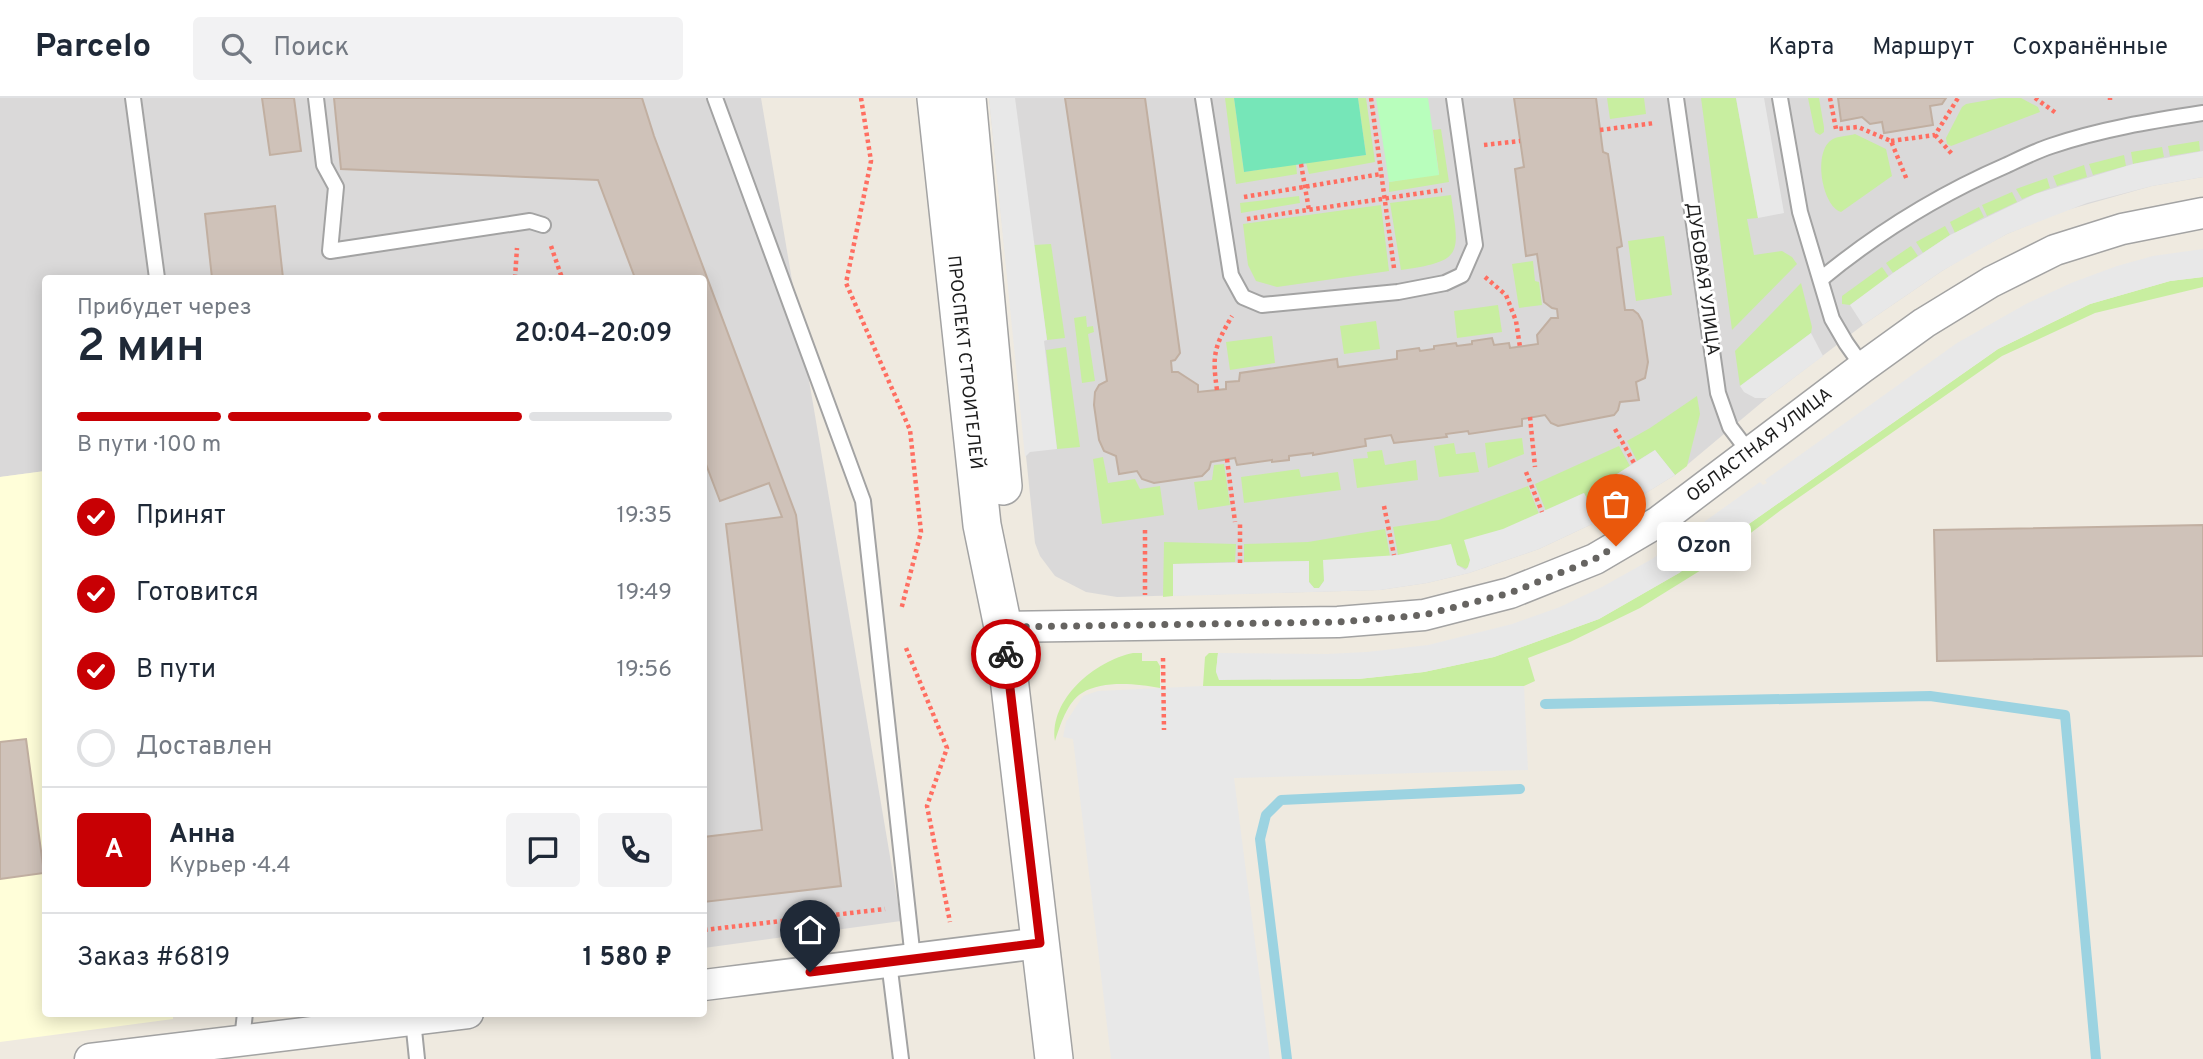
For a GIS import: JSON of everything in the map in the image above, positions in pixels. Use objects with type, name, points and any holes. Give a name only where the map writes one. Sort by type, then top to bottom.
[{"type":"street","name":"ПРОСПЕКТ СТРОИТЕЛЕЙ","points":[[936,98],[982,525],[1003,627],[1054,1059]]},
{"type":"street","name":"ПРОСПЕКТ СТРОИТЕЛЕЙ","points":[[967,98],[1006,524],[1003,627]]},
{"type":"street","name":"ОБЛАСТНАЯ УЛИЦА","points":[[1003,627],[1338,622],[1424,615],[1510,593],[1595,559],[1658,522],[1863,367],[1924,323],[1980,289],[2055,250],[2122,229],[2203,213]]},
{"type":"street","points":[[707,985],[1040,943]]},
{"type":"street","points":[[90,1059],[244,1027],[437,1017]]},
{"type":"lane","points":[[133,98],[157,275]]},
{"type":"lane","points":[[316,98],[324,165],[336,187],[330,251],[530,220],[543,225]]},
{"type":"lane","points":[[715,98],[863,501],[907,906],[901,961],[901,1059]]},
{"type":"lane","points":[[1203,98],[1231,275],[1243,297],[1262,306],[1398,292],[1445,283],[1462,275],[1475,245],[1454,98]]},
{"type":"lane","name":"ДУБОВАЯ УЛИЦА","points":[[1676,98],[1718,393],[1730,427],[1749,452]]},
{"type":"lane","points":[[1780,98],[1800,212],[1832,319],[1863,367]]},
{"type":"lane","points":[[1821,279],[1864,244],[1920,208],[1976,178],[2050,146],[2137,123],[2203,113]]},
{"type":"lane","points":[[413,1020],[417,1059]]},
{"type":"path","points":[[861,98],[871,162],[846,283],[910,430],[921,532],[900,613]]},
{"type":"path","points":[[1371,98],[1398,292]]},
{"type":"path","points":[[1830,98],[1836,129],[1858,127],[1891,141],[1935,135]]},
{"type":"path","points":[[1935,135],[1958,98]]},
{"type":"path","points":[[2035,98],[2056,113]]},
{"type":"path","points":[[1600,130],[1679,119]]},
{"type":"path","points":[[1935,135],[1952,154]]},
{"type":"path","points":[[1462,148],[1520,141]]},
{"type":"path","points":[[1891,141],[1907,180]]},
{"type":"path","points":[[1301,164],[1309,210]]},
{"type":"path","points":[[1219,201],[1381,174]]},
{"type":"path","points":[[1222,222],[1467,185]]},
{"type":"path","points":[[543,225],[561,275]]},
{"type":"path","points":[[1469,262],[1506,295],[1516,321],[1520,347]]},
{"type":"path","points":[[1217,390],[1212,360],[1219,338],[1243,297]]},
{"type":"path","points":[[1530,417],[1535,467]]},
{"type":"path","points":[[1615,429],[1634,463]]},
{"type":"path","points":[[1227,459],[1238,521],[1240,562]]},
{"type":"path","points":[[1526,472],[1542,512]]},
{"type":"path","points":[[1384,506],[1394,555]]},
{"type":"path","points":[[1145,530],[1145,596]]},
{"type":"path","points":[[902,639],[947,748],[927,806],[956,954]]},
{"type":"path","points":[[1153,656],[1160,655],[1164,658],[1164,730]]},
{"type":"path","points":[[707,930],[907,906]]},
{"type":"shaded area","points":[[0,98],[761,98],[901,921],[707,948],[707,275],[42,275],[42,471],[0,477]]},
{"type":"shaded area","points":[[989,98],[2203,98],[2203,177],[2152,186],[2060,212],[2007,234],[1970,254],[1863,325],[1767,398],[1675,475],[1607,517],[1539,549],[1469,573],[1380,590],[1117,597],[1086,592],[1055,576],[1040,556],[1035,543]]},
{"type":"shaded area","points":[[989,98],[1015,98],[1047,340],[1044,341],[1057,449],[1030,452],[1025,457]]},
{"type":"shaded area","points":[[1736,98],[1764,98],[1784,213],[1758,218]]},
{"type":"shaded area","points":[[2203,151],[2203,177],[2152,186],[2087,203],[2007,234],[1942,271],[1863,325],[1850,305],[1950,235],[2035,194],[2133,164]]},
{"type":"shaded area","points":[[2203,249],[2203,277],[2170,281],[2090,304],[1998,349],[1679,573],[1599,619],[1494,657],[1424,672],[1358,679],[1219,680],[1216,672],[1218,653],[1327,654],[1428,645],[1512,624],[1560,607],[1652,559],[1760,482],[1763,485],[1767,483],[1765,480],[1957,343],[2026,304],[2117,266],[2153,256]]},
{"type":"shaded area","points":[[1811,333],[1823,356],[1767,398],[1755,398],[1744,392],[1740,386]]},
{"type":"shaded area","points":[[1655,450],[1675,475],[1607,517],[1539,549],[1469,573],[1380,590],[1173,596],[1173,564],[1309,561],[1309,582],[1314,588],[1319,588],[1324,581],[1323,560],[1398,555],[1451,544],[1457,565],[1465,570],[1470,560],[1464,540],[1503,529],[1584,493],[1594,512],[1605,515],[1609,504],[1598,486]]},
{"type":"shaded area","points":[[42,471],[42,1017],[173,1019],[0,1042],[0,477]]},
{"type":"shaded area","points":[[1203,686],[1524,686],[1528,770],[1234,778],[1270,1059],[1111,1059],[1073,739],[1063,737],[1066,722],[1083,696],[1098,691]]},
{"type":"green space","points":[[1225,98],[1234,98],[1244,172],[1296,164],[1297,174],[1236,184]]},
{"type":"green space","points":[[1234,98],[1358,98],[1366,155],[1244,172]]},
{"type":"green space","points":[[1358,98],[1366,98],[1375,162],[1309,174],[1306,163],[1366,155]]},
{"type":"green space","points":[[1376,98],[1428,98],[1439,175],[1389,182]]},
{"type":"green space","points":[[1607,98],[1644,98],[1646,114],[1610,119]]},
{"type":"green space","points":[[1701,98],[1736,98],[1750,176],[1774,173],[1772,176],[1751,179],[1758,218],[1747,219],[1754,255],[1782,251],[1797,264],[1732,330]]},
{"type":"green space","points":[[1808,98],[1819,98],[1824,127],[1824,132],[1820,135],[1815,132]]},
{"type":"green space","points":[[2000,98],[2021,98],[2038,107],[2040,112],[1951,146],[1947,144],[1946,138],[1962,107]]},
{"type":"green space","points":[[1441,129],[1449,182],[1389,192],[1389,182],[1439,174],[1433,130]]},
{"type":"green space","points":[[1855,134],[1886,149],[1892,176],[1841,212],[1834,208],[1829,200],[1821,165],[1827,145],[1833,139]]},
{"type":"green space","points":[[2199,141],[2200,151],[2170,156],[2168,146]]},
{"type":"green space","points":[[2162,147],[2164,157],[2133,164],[2131,152]]},
{"type":"green space","points":[[2124,155],[2126,166],[2093,175],[2089,164]]},
{"type":"green space","points":[[2084,165],[2087,177],[2057,186],[2053,176]]},
{"type":"green space","points":[[2047,178],[2050,188],[2022,199],[2016,189]]},
{"type":"green space","points":[[2012,192],[2017,202],[1987,216],[1982,205]]},
{"type":"green space","points":[[1451,195],[1456,230],[1453,251],[1437,263],[1401,270],[1390,203]]},
{"type":"green space","points":[[1299,196],[1300,203],[1241,213],[1240,203]]},
{"type":"green space","points":[[1381,205],[1389,271],[1277,287],[1256,281],[1248,265],[1243,224]]},
{"type":"green space","points":[[1979,207],[1984,217],[1955,233],[1950,222]]},
{"type":"green space","points":[[1945,226],[1950,235],[1923,253],[1916,242]]},
{"type":"green space","points":[[1664,236],[1672,295],[1636,301],[1628,241]]},
{"type":"green space","points":[[1051,244],[1065,338],[1047,340],[1034,245]]},
{"type":"green space","points":[[1911,246],[1918,256],[1893,273],[1886,263]]},
{"type":"green space","points":[[1533,261],[1542,305],[1519,308],[1512,264]]},
{"type":"green space","points":[[1882,267],[1889,277],[1850,305],[1842,304],[1842,296]]},
{"type":"green space","points":[[2203,277],[2203,287],[2095,313],[2002,356],[1781,510],[1706,567],[1640,608],[1570,642],[1528,658],[1535,681],[1524,686],[1203,686],[1205,657],[1209,653],[1218,653],[1216,672],[1358,679],[1424,672],[1494,657],[1599,619],[1679,573],[1998,349],[2090,304],[2170,281]]},
{"type":"green space","points":[[1801,283],[1812,327],[1811,333],[1740,386],[1735,351]]},
{"type":"green space","points":[[1498,305],[1502,332],[1457,338],[1454,311]]},
{"type":"green space","points":[[1086,316],[1087,327],[1093,326],[1094,332],[1088,334],[1095,381],[1082,383],[1074,318]]},
{"type":"green space","points":[[1376,321],[1380,349],[1344,354],[1340,326]]},
{"type":"green space","points":[[1272,336],[1275,363],[1230,370],[1226,342]]},
{"type":"green space","points":[[1066,347],[1080,447],[1057,449],[1046,350]]},
{"type":"green space","points":[[1697,396],[1700,414],[1687,466],[1675,475],[1655,450],[1637,461],[1627,441]]},
{"type":"green space","points":[[1522,438],[1524,454],[1488,468],[1485,443]]},
{"type":"green space","points":[[1454,443],[1456,454],[1475,452],[1479,472],[1439,477],[1434,446]]},
{"type":"green space","points":[[1619,446],[1630,466],[1598,486],[1608,504],[1605,515],[1594,512],[1584,493],[1546,511],[1535,484]]},
{"type":"green space","points":[[1382,450],[1385,465],[1416,460],[1418,480],[1357,488],[1353,459],[1368,458],[1367,452]]},
{"type":"green space","points":[[1103,457],[1108,483],[1135,479],[1140,489],[1160,486],[1164,515],[1102,524],[1093,459]]},
{"type":"green space","points":[[1224,464],[1230,505],[1198,510],[1194,482],[1212,480],[1214,465]]},
{"type":"green space","points":[[1299,469],[1301,477],[1338,472],[1341,490],[1244,503],[1241,477]]},
{"type":"green space","points":[[1528,486],[1539,514],[1497,535],[1480,550],[1467,569],[1457,565],[1450,545],[1398,555],[1393,527],[1439,520]]},
{"type":"green space","points":[[1385,529],[1390,556],[1373,557],[1324,581],[1319,588],[1314,588],[1309,582],[1308,561],[1244,562],[1244,544],[1308,542]]},
{"type":"green space","points":[[1164,542],[1236,544],[1235,562],[1173,564],[1173,596],[1163,597]]},
{"type":"green space","points":[[1133,653],[1142,653],[1142,661],[1157,661],[1160,666],[1160,688],[1131,684],[1110,685],[1082,693],[1068,708],[1055,741],[1055,725],[1059,711],[1078,684],[1104,664]]},
{"type":"building","points":[[262,98],[294,98],[301,151],[270,155]]},
{"type":"building","points":[[334,98],[642,98],[706,275],[634,275],[598,180],[341,169]]},
{"type":"building","points":[[1065,98],[1145,98],[1180,353],[1171,361],[1172,372],[1178,372],[1198,385],[1198,392],[1226,389],[1226,382],[1239,381],[1240,373],[1337,359],[1338,367],[1397,359],[1397,351],[1419,348],[1420,351],[1456,343],[1457,346],[1472,344],[1472,341],[1492,338],[1494,345],[1509,343],[1510,348],[1538,344],[1537,335],[1551,318],[1558,318],[1557,309],[1544,302],[1537,254],[1526,256],[1515,169],[1524,167],[1514,98],[1596,98],[1603,152],[1608,154],[1622,246],[1617,248],[1625,310],[1633,310],[1642,321],[1648,362],[1645,378],[1636,382],[1639,400],[1620,402],[1614,415],[1558,426],[1551,423],[1545,415],[1522,419],[1522,426],[1469,434],[1468,431],[1446,434],[1447,437],[1394,443],[1391,435],[1365,439],[1366,446],[1289,456],[1289,460],[1237,465],[1235,458],[1211,462],[1209,469],[1202,476],[1154,483],[1142,479],[1137,471],[1119,474],[1116,456],[1104,451],[1099,440],[1095,392],[1099,385],[1107,381]]},
{"type":"building","points":[[1838,98],[1946,98],[1942,104],[1930,106],[1933,125],[1884,133],[1882,122],[1870,124],[1862,117],[1841,121]]},
{"type":"building","points":[[275,206],[283,275],[212,275],[205,214]]},
{"type":"building","points":[[707,277],[796,515],[841,886],[707,902],[707,837],[762,830],[726,524],[782,517],[769,483],[720,501],[707,467]]},
{"type":"building","points":[[2203,525],[2203,656],[1937,661],[1934,530]]},
{"type":"building","points":[[26,739],[42,873],[0,879],[0,742]]},
{"type":"waterway","points":[[1545,704],[1930,696],[2065,715],[2096,1059]]},
{"type":"waterway","points":[[1287,1059],[1260,839],[1266,815],[1281,800],[1520,789]]},
{"type":"way so far","points":[[1006,654],[1003,627],[1338,622],[1424,615],[1510,593],[1595,559],[1616,546]]},
{"type":"place","name":"Ozon","points":[[1616,546]]},
{"type":"route","points":[[810,972],[1040,943],[1006,654]]}]
